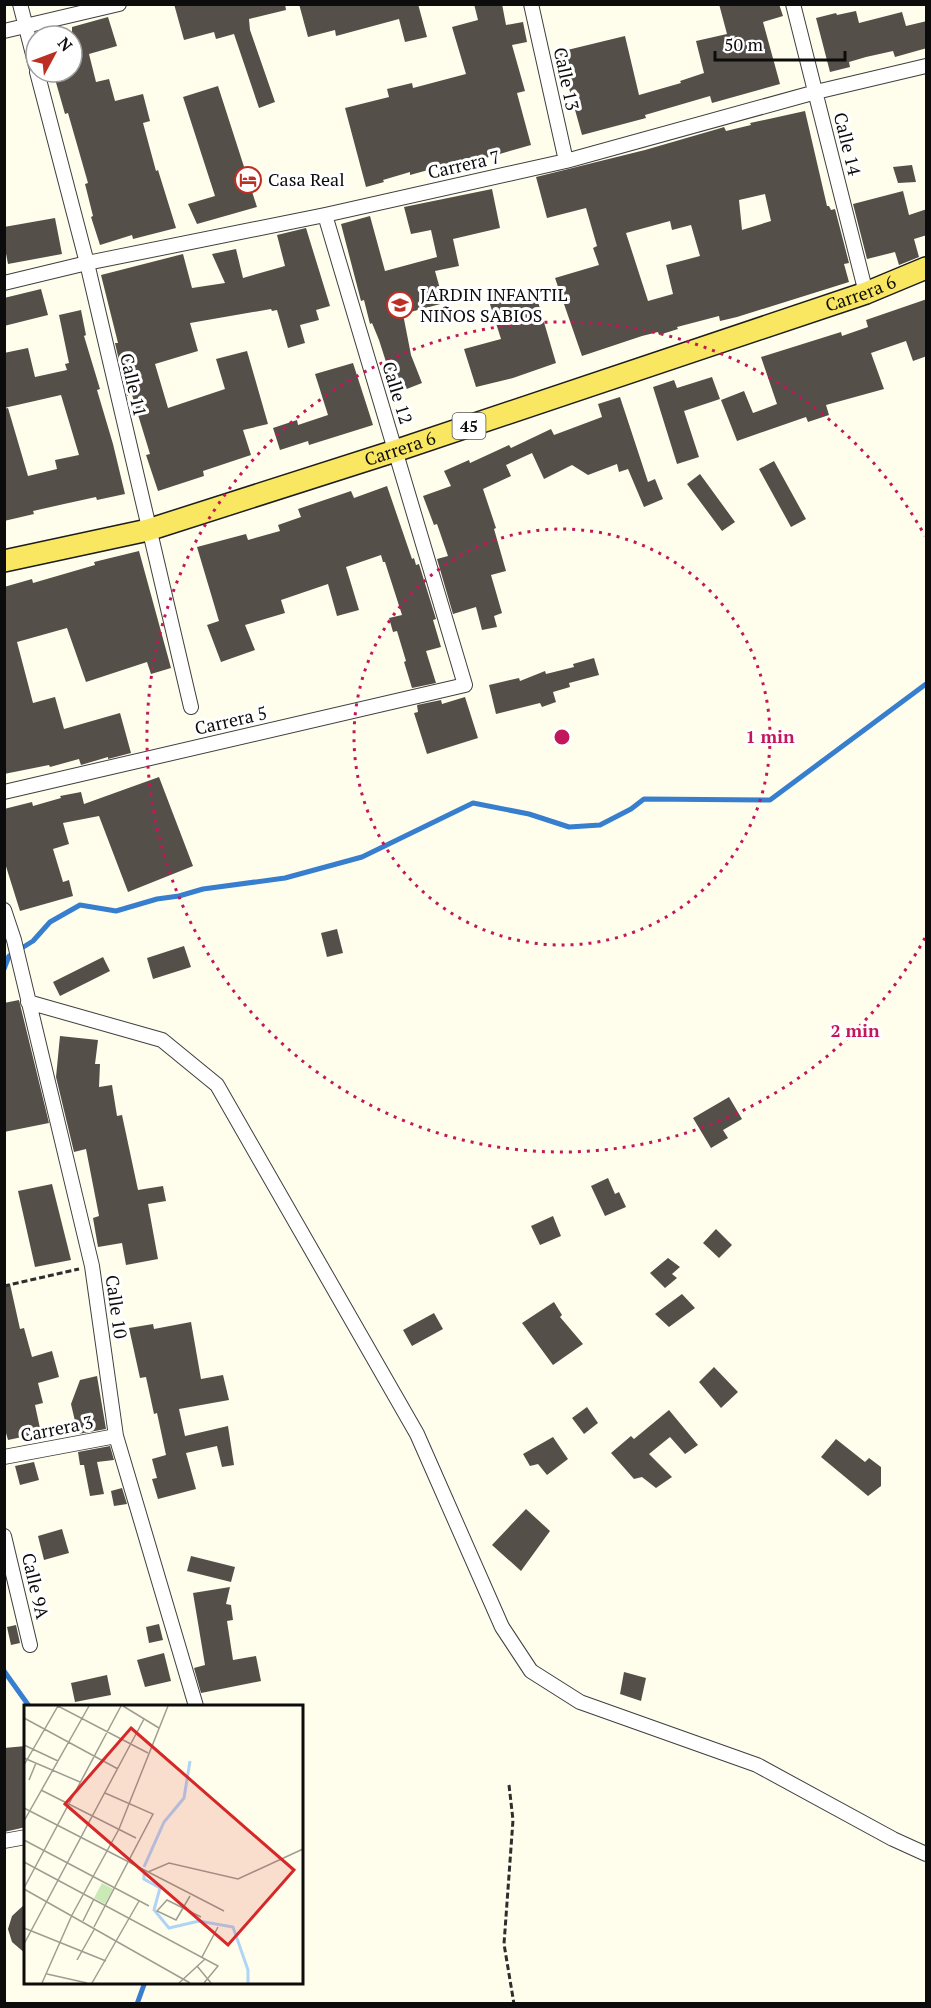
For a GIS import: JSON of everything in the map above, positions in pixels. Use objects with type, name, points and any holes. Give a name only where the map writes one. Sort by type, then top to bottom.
[{"type":"main road","name":"Carrera 6","points":[[4,561],[148,530],[395,451],[866,293],[927,268]]},
{"type":"street","points":[[20,4],[25,24]]},
{"type":"street","points":[[34,24],[119,4]]},
{"type":"street","name":"Calle 13","points":[[531,4],[566,161]]},
{"type":"street","name":"Calle 14","points":[[793,4],[866,293]]},
{"type":"street","points":[[4,31],[24,26]]},
{"type":"street","name":"Carrera 7","points":[[4,283],[87,263],[566,161],[816,92],[927,66]]},
{"type":"street","name":"Calle 11","points":[[41,84],[87,263],[191,707]]},
{"type":"street","name":"Calle 12","points":[[325,214],[465,685]]},
{"type":"street","name":"Carrera 5","points":[[4,792],[465,685]]},
{"type":"street","name":"Calle 10","points":[[4,910],[14,940],[92,1266],[116,1436],[195,1705]]},
{"type":"street","points":[[28,1002],[162,1040],[217,1086],[417,1434],[502,1627],[531,1671],[580,1702],[757,1765],[893,1839],[927,1854]]},
{"type":"street","name":"Carrera 3","points":[[4,1457],[116,1436]]},
{"type":"street","name":"Calle 9A","points":[[4,1536],[30,1645]]},
{"type":"street","points":[[4,1841],[24,1838]]},
{"type":"path","points":[[4,1286],[92,1266]]},
{"type":"path","points":[[510,1785],[513,1820],[504,1944],[514,2004]]},
{"type":"building","points":[[174,4],[285,4],[286,10],[249,19],[250,30],[275,102],[259,108],[234,34],[216,39],[214,32],[184,40]]},
{"type":"building","points":[[299,4],[418,4],[427,37],[405,42],[399,19],[336,36],[335,30],[308,37]]},
{"type":"building","points":[[474,4],[502,4],[506,25],[523,22],[527,42],[512,45],[525,91],[517,93],[531,145],[440,171],[439,167],[410,175],[410,172],[366,187],[345,108],[389,97],[387,89],[412,83],[413,88],[466,74],[452,27],[478,20]]},
{"type":"building","points":[[719,4],[779,4],[783,16],[763,22],[780,84],[712,103],[710,96],[645,115],[646,118],[582,135],[559,52],[625,36],[639,95],[681,83],[680,81],[704,73],[696,41],[727,34]]},
{"type":"building","points":[[856,11],[859,23],[902,12],[906,26],[927,21],[927,48],[895,57],[893,51],[866,57],[849,62],[850,67],[830,72],[816,18]]},
{"type":"building","points":[[108,17],[117,46],[89,54],[96,82],[109,79],[115,101],[143,94],[150,121],[143,123],[156,171],[158,170],[176,228],[133,239],[132,235],[100,245],[91,217],[93,216],[85,184],[88,183],[68,113],[65,114],[56,84],[84,84],[83,24]]},
{"type":"building","points":[[218,86],[257,207],[197,224],[188,204],[215,196],[183,97]]},
{"type":"building","points":[[805,111],[827,206],[831,210],[835,209],[849,263],[844,264],[849,282],[737,317],[720,321],[719,316],[677,327],[678,329],[659,335],[658,332],[642,336],[582,356],[555,278],[599,265],[593,248],[597,246],[586,208],[547,218],[536,177],[645,150],[724,127],[726,131],[751,125],[750,123]],"holes":[[[765,194],[771,221],[742,230],[739,200]],[[670,221],[672,230],[691,225],[700,256],[666,265],[673,294],[648,301],[626,233]]]},
{"type":"building","points":[[912,165],[916,182],[898,183],[893,167]]},
{"type":"building","points":[[492,189],[500,228],[453,239],[459,266],[435,271],[444,303],[403,314],[411,355],[422,383],[394,394],[383,366],[387,365],[379,340],[372,323],[370,324],[364,300],[361,301],[341,224],[370,216],[385,271],[437,257],[431,230],[411,234],[404,207]]},
{"type":"building","points":[[903,191],[909,215],[927,209],[927,235],[914,239],[919,257],[899,265],[895,252],[867,259],[853,204]]},
{"type":"building","points":[[55,218],[62,254],[8,264],[4,227]]},
{"type":"building","points":[[306,228],[330,306],[316,310],[319,320],[300,325],[305,343],[288,348],[277,310],[272,311],[271,309],[190,323],[198,351],[155,364],[168,408],[225,389],[216,359],[247,351],[268,424],[243,430],[251,455],[203,471],[204,476],[158,491],[146,455],[150,454],[132,395],[127,396],[115,343],[118,343],[101,275],[183,254],[192,288],[225,283],[212,254],[236,249],[243,278],[285,266],[277,235]]},
{"type":"building","points":[[41,289],[48,315],[4,326],[4,298]]},
{"type":"building","points":[[511,294],[514,304],[536,295],[556,363],[513,378],[476,387],[464,349],[501,339],[489,301]]},
{"type":"building","points":[[927,299],[927,356],[913,361],[906,341],[871,353],[884,389],[826,405],[829,415],[808,422],[806,417],[737,441],[721,400],[744,391],[753,413],[777,404],[761,357],[841,332],[842,336],[868,327],[866,320]]},
{"type":"building","points":[[81,310],[86,335],[84,336],[100,389],[97,390],[125,494],[64,504],[4,521],[4,409],[8,408],[28,476],[57,469],[55,460],[79,455],[61,395],[4,408],[4,353],[28,348],[35,377],[67,370],[65,364],[69,363],[59,315]]},
{"type":"building","points":[[353,363],[373,425],[309,445],[308,441],[280,450],[273,428],[297,420],[298,425],[328,415],[315,374]]},
{"type":"building","points":[[712,377],[720,399],[684,411],[699,457],[677,464],[653,387],[674,380],[677,388]]},
{"type":"building","points":[[620,397],[648,482],[655,479],[663,499],[644,507],[628,469],[619,472],[617,464],[588,475],[572,465],[544,479],[532,453],[506,465],[511,476],[483,489],[496,528],[494,529],[506,571],[491,575],[502,613],[494,616],[497,627],[482,630],[476,607],[453,614],[437,559],[448,556],[437,524],[434,525],[423,496],[451,486],[444,471],[469,460],[470,463],[509,445],[511,448],[551,429],[554,435],[602,417],[598,404]]},
{"type":"building","points":[[774,461],[806,519],[791,527],[759,469]]},
{"type":"building","points":[[700,474],[735,522],[722,531],[687,484]]},
{"type":"building","points":[[387,486],[412,559],[414,558],[416,565],[419,564],[436,619],[433,620],[441,647],[426,651],[436,683],[412,688],[397,631],[393,632],[389,618],[402,615],[381,555],[346,567],[359,610],[337,616],[328,584],[281,600],[285,613],[245,625],[255,650],[221,662],[207,625],[219,621],[197,547],[246,534],[248,540],[280,531],[278,525],[301,517],[298,509],[351,491],[354,498]]},
{"type":"building","points":[[139,551],[171,668],[151,674],[147,662],[86,682],[67,628],[17,642],[33,703],[55,697],[64,729],[120,713],[131,753],[81,765],[79,759],[50,767],[49,765],[4,774],[4,587],[32,579],[33,583],[95,565],[94,562]]},
{"type":"building","points":[[594,658],[599,675],[569,683],[570,687],[553,692],[556,702],[542,707],[540,703],[496,714],[489,685],[519,678],[520,681],[545,671],[546,674],[574,667],[573,664]]},
{"type":"building","points":[[465,697],[478,738],[427,754],[414,713],[418,712],[417,705],[441,700],[442,704]]},
{"type":"building","points":[[159,777],[193,866],[128,892],[99,816],[63,823],[69,844],[53,849],[63,882],[69,880],[73,896],[20,911],[4,860],[4,809],[32,802],[33,806],[61,798],[60,796],[81,792],[84,804]]},
{"type":"building","points":[[337,929],[343,953],[327,957],[321,933]]},
{"type":"building","points":[[184,946],[191,967],[153,979],[147,958]]},
{"type":"building","points":[[103,957],[110,971],[60,996],[53,982]]},
{"type":"building","points":[[19,1000],[49,1123],[4,1132],[4,1003]]},
{"type":"building","points":[[60,1036],[98,1040],[95,1064],[100,1064],[99,1087],[112,1085],[117,1116],[122,1115],[138,1190],[163,1186],[166,1201],[148,1204],[158,1259],[126,1265],[122,1243],[98,1247],[93,1218],[99,1216],[86,1149],[74,1152],[56,1077]]},
{"type":"building","points":[[729,1097],[742,1119],[723,1130],[728,1138],[711,1148],[693,1118]]},
{"type":"building","points":[[608,1178],[615,1194],[619,1192],[626,1207],[605,1216],[591,1186]]},
{"type":"building","points":[[52,1184],[71,1260],[35,1267],[18,1191]]},
{"type":"building","points":[[553,1216],[561,1236],[540,1245],[531,1226]]},
{"type":"building","points":[[716,1229],[732,1245],[719,1258],[703,1243]]},
{"type":"building","points":[[668,1258],[680,1267],[672,1274],[677,1278],[665,1288],[650,1273]]},
{"type":"building","points":[[10,1284],[20,1329],[24,1328],[32,1357],[52,1351],[59,1377],[38,1383],[43,1403],[35,1405],[41,1433],[8,1440],[4,1426],[4,1285]]},
{"type":"building","points":[[682,1294],[695,1308],[669,1327],[655,1314]]},
{"type":"building","points":[[554,1302],[562,1315],[560,1317],[583,1344],[553,1365],[522,1323]]},
{"type":"building","points":[[434,1313],[443,1329],[412,1346],[403,1330]]},
{"type":"building","points":[[191,1322],[201,1379],[223,1375],[229,1400],[179,1409],[185,1436],[228,1426],[234,1465],[222,1467],[217,1446],[186,1453],[196,1489],[158,1499],[152,1479],[157,1478],[152,1459],[166,1455],[146,1377],[140,1378],[129,1328],[153,1324],[154,1329]]},
{"type":"building","points":[[714,1367],[738,1392],[721,1408],[699,1382]]},
{"type":"building","points":[[97,1376],[106,1429],[78,1434],[71,1404],[80,1380]]},
{"type":"building","points":[[587,1407],[598,1423],[584,1434],[572,1418]]},
{"type":"building","points":[[669,1410],[698,1445],[685,1454],[670,1437],[649,1454],[672,1477],[656,1488],[642,1477],[634,1479],[611,1453],[631,1436],[634,1439]]},
{"type":"building","points":[[553,1437],[568,1459],[547,1475],[538,1464],[530,1466],[523,1454]]},
{"type":"building","points":[[836,1439],[865,1462],[869,1458],[881,1467],[881,1486],[868,1496],[821,1457]]},
{"type":"building","points":[[110,1446],[114,1460],[97,1462],[104,1494],[90,1496],[84,1465],[80,1465],[78,1452]]},
{"type":"building","points":[[34,1462],[39,1480],[20,1485],[15,1466]]},
{"type":"building","points":[[122,1488],[127,1504],[114,1506],[111,1491]]},
{"type":"building","points":[[526,1509],[550,1531],[521,1571],[492,1545]]},
{"type":"building","points":[[62,1529],[69,1553],[44,1560],[38,1536]]},
{"type":"building","points":[[191,1556],[235,1567],[231,1582],[187,1571]]},
{"type":"building","points":[[230,1587],[226,1604],[231,1605],[233,1620],[227,1621],[233,1660],[256,1656],[261,1681],[201,1693],[194,1668],[205,1665],[193,1593]]},
{"type":"building","points":[[159,1624],[163,1640],[149,1643],[146,1627]]},
{"type":"building","points":[[16,1625],[20,1643],[11,1645],[7,1627]]},
{"type":"building","points":[[164,1653],[171,1681],[145,1687],[137,1660]]},
{"type":"building","points":[[624,1672],[646,1678],[641,1701],[620,1694]]},
{"type":"building","points":[[107,1675],[111,1695],[75,1702],[71,1683]]},
{"type":"building","points":[[24,1746],[24,1827],[4,1832],[4,1748]]},
{"type":"building","points":[[24,1905],[24,1952],[12,1942],[8,1929],[12,1916]]},
{"type":"waterway","points":[[4,969],[9,956],[33,941],[50,922],[80,905],[116,911],[203,889],[285,878],[362,857],[473,803],[529,814],[569,827],[600,825],[631,809],[644,799],[770,800],[926,684]]},
{"type":"waterway","points":[[4,1671],[28,1705]]},
{"type":"waterway","points":[[137,2004],[144,1984]]},
{"type":"place","name":"Casa Real","points":[[248,180]]},
{"type":"place","name":"JARDIN INFANTIL NIÑOS SABIOS","points":[[400,305]]}]
